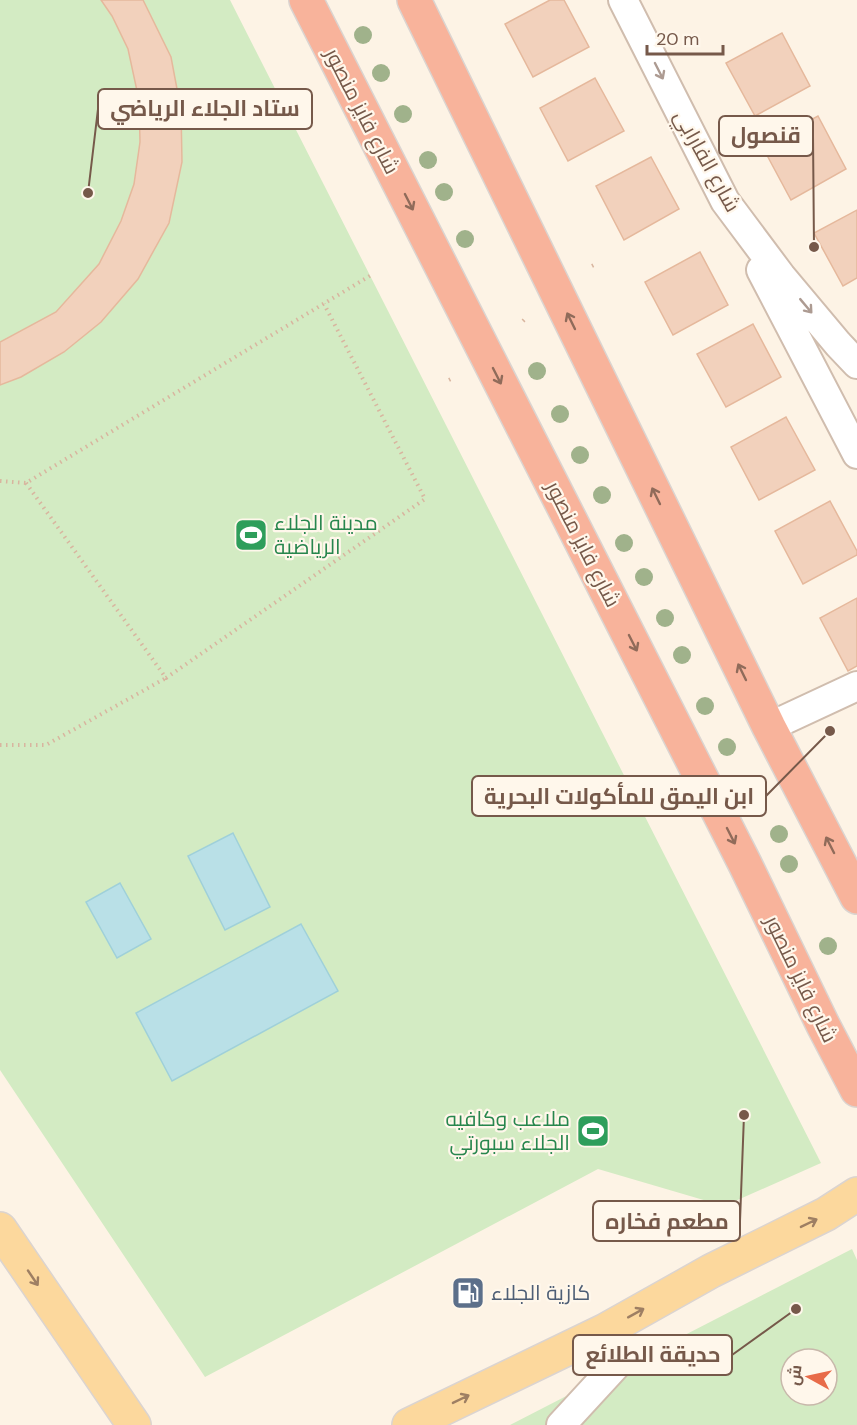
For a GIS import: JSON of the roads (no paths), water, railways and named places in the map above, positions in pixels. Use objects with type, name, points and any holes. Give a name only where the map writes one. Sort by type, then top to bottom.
[{"type":"highway","name":"شارع فايز منصور","points":[[306,0],[745,864],[857,1090]]},
{"type":"highway","points":[[414,0],[769,727],[857,897]]},
{"type":"main road","points":[[409,1425],[606,1330],[711,1270],[826,1214],[857,1194]]},
{"type":"main road","points":[[0,1229],[134,1425]]},
{"type":"street","name":"شارع الفارابي","points":[[623,0],[725,201],[781,276],[857,364]]},
{"type":"street","points":[[725,201],[857,454]]},
{"type":"street","points":[[769,727],[857,686]]},
{"type":"street","points":[[561,1425],[619,1362],[606,1330]]},
{"type":"water","points":[[233,833],[270,907],[225,930],[188,856]]},
{"type":"water","points":[[120,883],[151,939],[117,958],[86,902]]},
{"type":"water","points":[[301,924],[338,991],[172,1081],[136,1013]]},
{"type":"place","name":"ستاد الجلاء الرياضي","points":[[88,193]]},
{"type":"place","name":"قنصول","points":[[814,247]]},
{"type":"place","name":"مدينة الجلاء الرياضية","points":[[251,535]]},
{"type":"place","name":"ابن اليمق للمأكولات البحرية","points":[[830,731]]},
{"type":"place","name":"مطعم فخاره","points":[[744,1115]]},
{"type":"place","name":"ملاعب وكافيه الجلاء سبورتي","points":[[593,1131]]},
{"type":"place","name":"كازية الجلاء","points":[[468,1293]]},
{"type":"place","name":"حديقة الطلائع","points":[[796,1309]]}]
